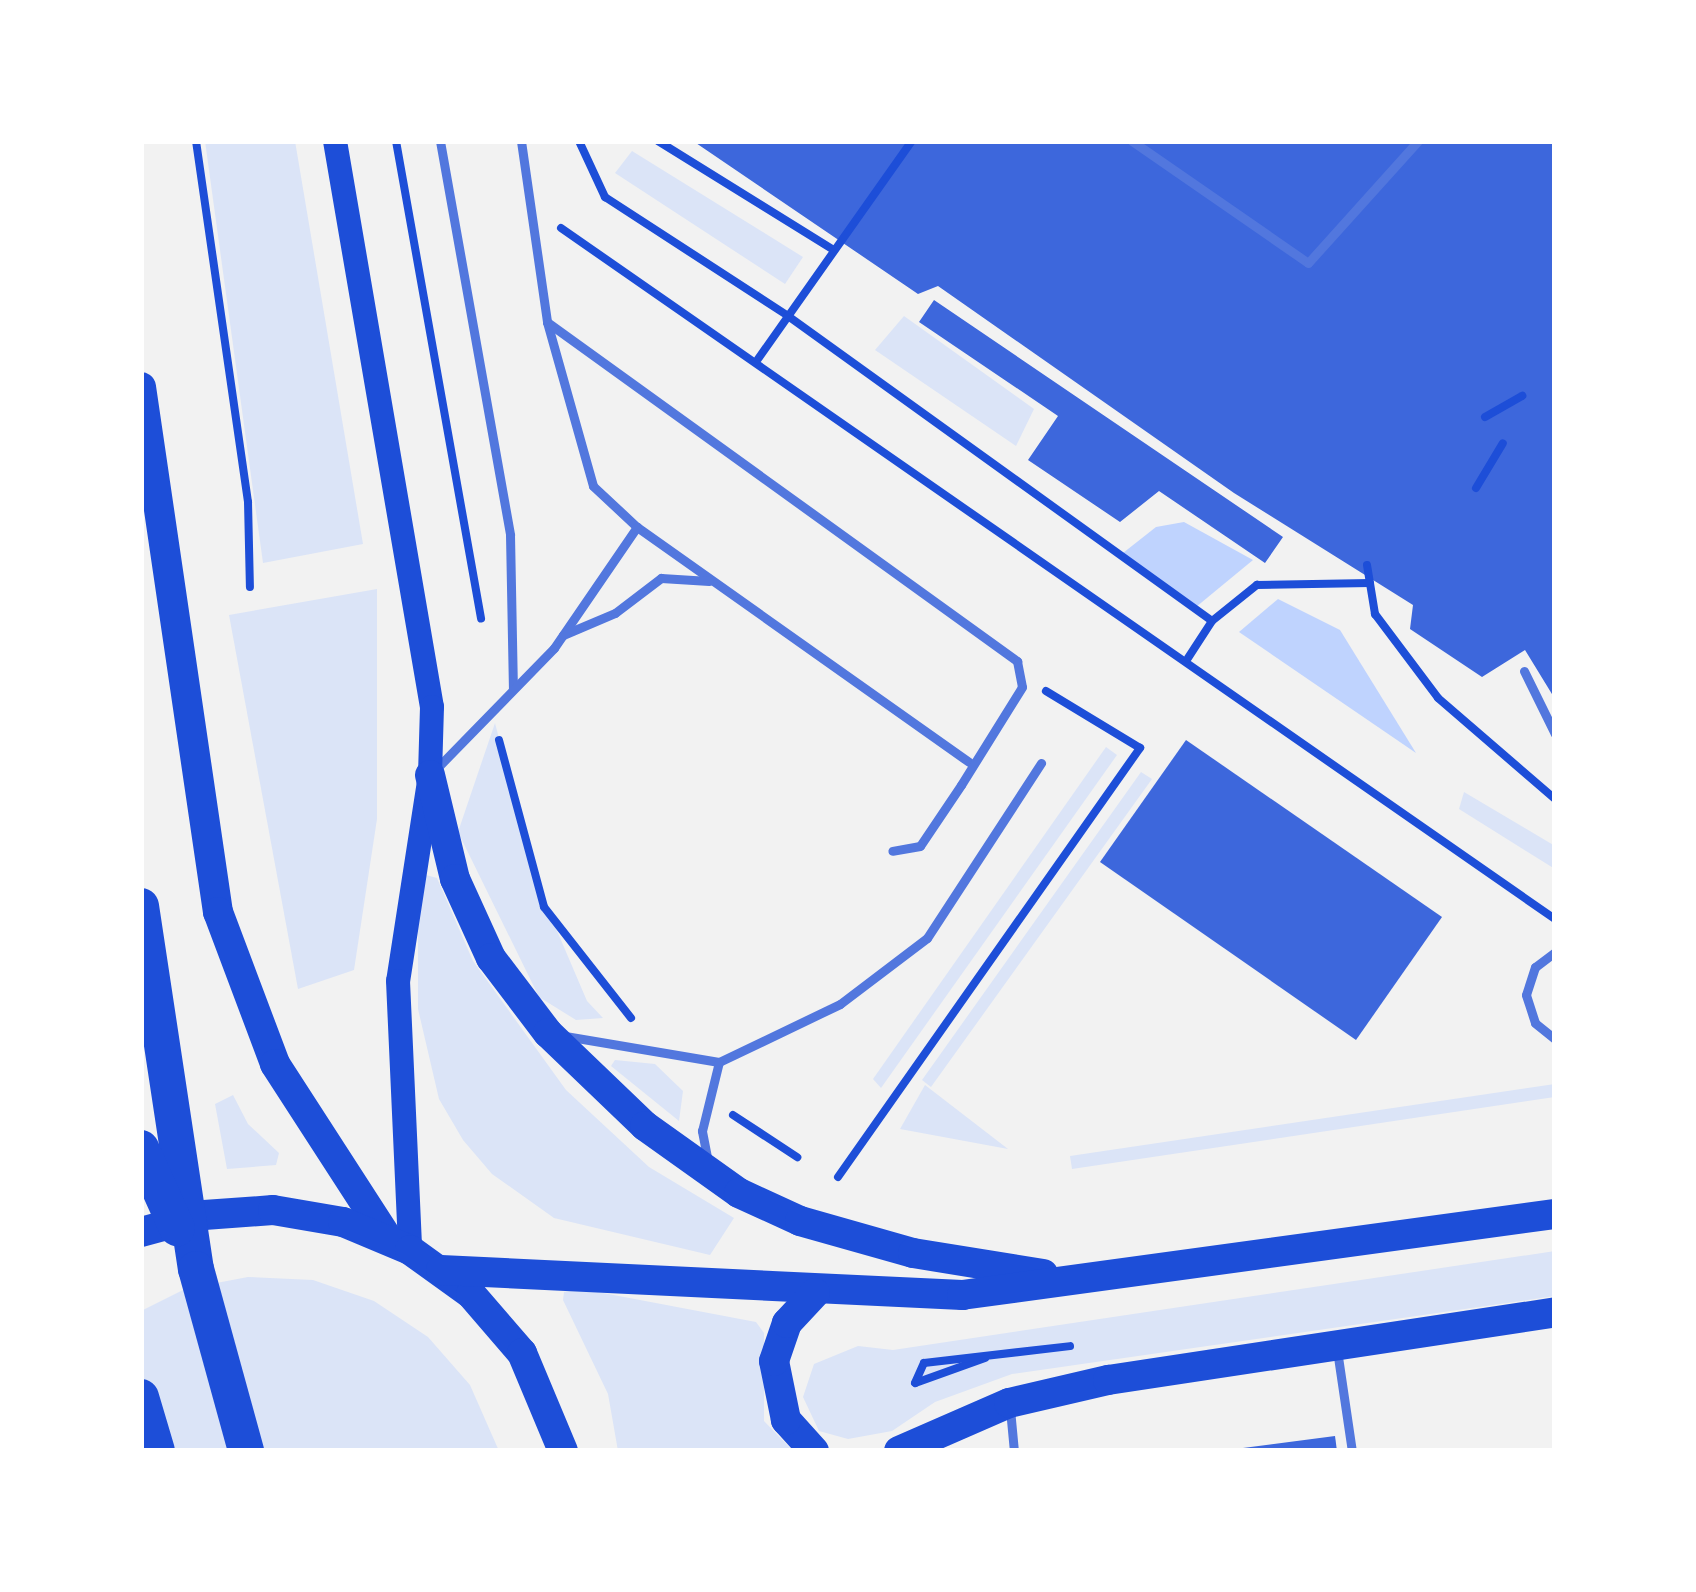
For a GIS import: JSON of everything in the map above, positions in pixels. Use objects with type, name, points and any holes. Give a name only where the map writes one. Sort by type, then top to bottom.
[{"type":"highway","points":[[141,906],[196,1269],[246,1451]]},
{"type":"highway","points":[[141,1148],[196,1269]]},
{"type":"highway","points":[[141,1397],[157,1451]]},
{"type":"main road","points":[[335,141],[432,706],[430,775],[410,866],[398,981],[400,1245]]},
{"type":"main road","points":[[141,387],[218,912],[275,1064],[400,1245]]},
{"type":"main road","points":[[430,775],[455,879],[479,936],[548,1034],[645,1126],[766,1207],[876,1244],[1103,1280]]},
{"type":"main road","points":[[141,1232],[204,1215],[273,1210],[400,1245],[441,1270],[522,1353],[563,1451]]},
{"type":"main road","points":[[441,1270],[815,1293],[962,1295],[1103,1280],[1555,1214]]},
{"type":"main road","points":[[814,1451],[778,1402],[773,1361],[787,1323],[815,1293]]},
{"type":"main road","points":[[898,1451],[1009,1403],[1336,1343],[1555,1312]]},
{"type":"lane","points":[[440,141],[510,535],[513,689]]},
{"type":"lane","points":[[521,141],[547,322],[593,486],[637,527],[969,762]]},
{"type":"lane","points":[[1132,141],[1308,263],[1418,141]]},
{"type":"lane","points":[[547,322],[1017,661],[1023,677],[920,845],[892,851]]},
{"type":"lane","points":[[430,775],[563,635],[637,527]]},
{"type":"lane","points":[[563,635],[615,613],[661,578],[715,582]]},
{"type":"lane","points":[[1524,671],[1555,734]]},
{"type":"lane","points":[[548,1034],[719,1062],[840,1004],[927,938],[1041,763]]},
{"type":"lane","points":[[1555,952],[1535,967],[1526,995],[1535,1023],[1555,1039]]},
{"type":"lane","points":[[710,1172],[702,1131],[719,1062]]},
{"type":"lane","points":[[1336,1343],[1352,1451]]},
{"type":"lane","points":[[1009,1403],[1014,1451]]},
{"type":"path","points":[[196,141],[248,502],[250,587]]},
{"type":"path","points":[[396,141],[483,636]]},
{"type":"path","points":[[579,141],[605,197],[788,316],[1212,621]]},
{"type":"path","points":[[658,141],[835,250]]},
{"type":"path","points":[[758,358],[912,141]]},
{"type":"path","points":[[530,206],[758,358],[1552,914]]},
{"type":"path","points":[[1485,417],[1522,396]]},
{"type":"path","points":[[1476,488],[1502,443]]},
{"type":"path","points":[[1366,566],[1376,614],[1438,698],[1555,799]]},
{"type":"path","points":[[1188,658],[1212,621],[1257,585],[1370,583]]},
{"type":"path","points":[[838,1177],[1140,748],[1023,677]]},
{"type":"path","points":[[494,706],[544,908],[659,1051]]},
{"type":"path","points":[[707,1097],[796,1157]]},
{"type":"path","points":[[985,1358],[956,1367],[919,1386],[916,1366],[985,1358]]},
{"type":"shaded area","points":[[205,141],[295,141],[363,544],[263,563]]},
{"type":"shaded area","points":[[632,151],[803,257],[785,284],[615,173]]},
{"type":"shaded area","points":[[904,316],[1034,409],[1016,446],[875,350]]},
{"type":"shaded area","points":[[377,589],[377,819],[354,970],[298,989],[229,615]]},
{"type":"shaded area","points":[[495,723],[537,884],[587,1001],[603,1018],[576,1020],[539,997],[458,832]]},
{"type":"shaded area","points":[[1106,747],[1117,755],[881,1088],[873,1079]]},
{"type":"shaded area","points":[[1141,772],[1152,779],[931,1087],[922,1080]]},
{"type":"shaded area","points":[[1464,792],[1555,846],[1555,869],[1459,809]]},
{"type":"shaded area","points":[[426,875],[437,878],[473,961],[566,1090],[649,1167],[734,1218],[710,1255],[554,1218],[492,1174],[463,1140],[439,1099],[418,1009],[418,904]]},
{"type":"shaded area","points":[[615,1060],[655,1064],[683,1091],[679,1121],[611,1066]]},
{"type":"shaded area","points":[[1555,1084],[1555,1097],[1072,1169],[1070,1156]]},
{"type":"shaded area","points":[[925,1085],[1008,1149],[900,1129]]},
{"type":"shaded area","points":[[233,1095],[248,1124],[279,1153],[276,1165],[227,1169],[215,1104]]},
{"type":"shaded area","points":[[1555,1251],[1555,1296],[1012,1374],[935,1402],[892,1431],[848,1439],[819,1431],[803,1397],[814,1364],[858,1346],[893,1350]]},
{"type":"shaded area","points":[[248,1277],[313,1280],[374,1301],[428,1337],[470,1385],[499,1451],[141,1451],[141,1311],[185,1289]]},
{"type":"shaded area","points":[[582,1289],[756,1322],[764,1333],[764,1421],[793,1451],[618,1451],[608,1394],[563,1300],[564,1292]]},
{"type":"water","points":[[1184,522],[1253,560],[1196,607],[1123,553],[1156,527]]},
{"type":"water","points":[[1278,599],[1340,630],[1416,753],[1239,632]]},
{"type":"building","points":[[693,141],[1555,141],[1555,699],[1525,650],[1482,677],[1410,629],[1413,605],[1234,493],[938,286],[918,294]]},
{"type":"building","points":[[934,300],[1283,537],[1265,563],[1159,491],[1120,522],[1028,460],[1058,416],[919,322]]},
{"type":"building","points":[[1186,740],[1442,917],[1356,1040],[1100,862]]},
{"type":"building","points":[[1335,1436],[1337,1451],[1243,1451],[1243,1448]]}]
